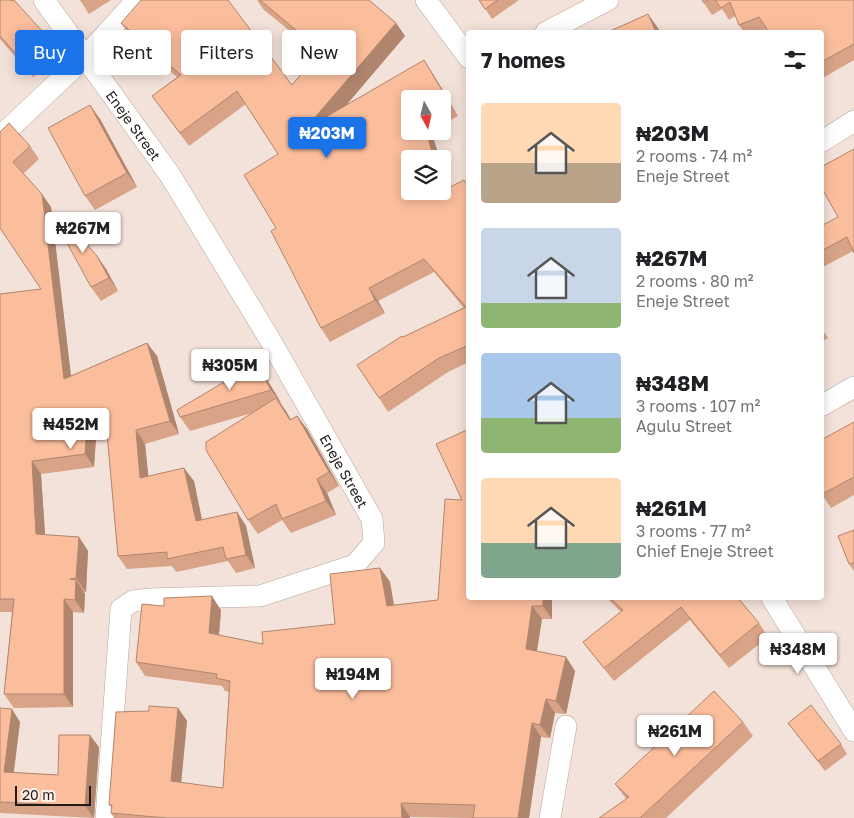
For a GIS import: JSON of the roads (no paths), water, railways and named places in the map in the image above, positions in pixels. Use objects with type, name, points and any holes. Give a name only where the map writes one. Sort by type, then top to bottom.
[{"type":"street","name":"Eneje Street","points":[[44,0],[170,175],[269,338],[372,519],[374,542],[355,565],[260,596],[150,599],[133,601],[121,609],[106,818]]},
{"type":"street","points":[[0,137],[85,57],[137,0]]},
{"type":"street","points":[[426,0],[466,54]]},
{"type":"street","points":[[550,30],[608,0]]},
{"type":"street","points":[[824,140],[854,121]]},
{"type":"street","points":[[824,404],[854,387]]},
{"type":"street","points":[[773,600],[853,728]]},
{"type":"street","points":[[550,818],[566,726]]}]
